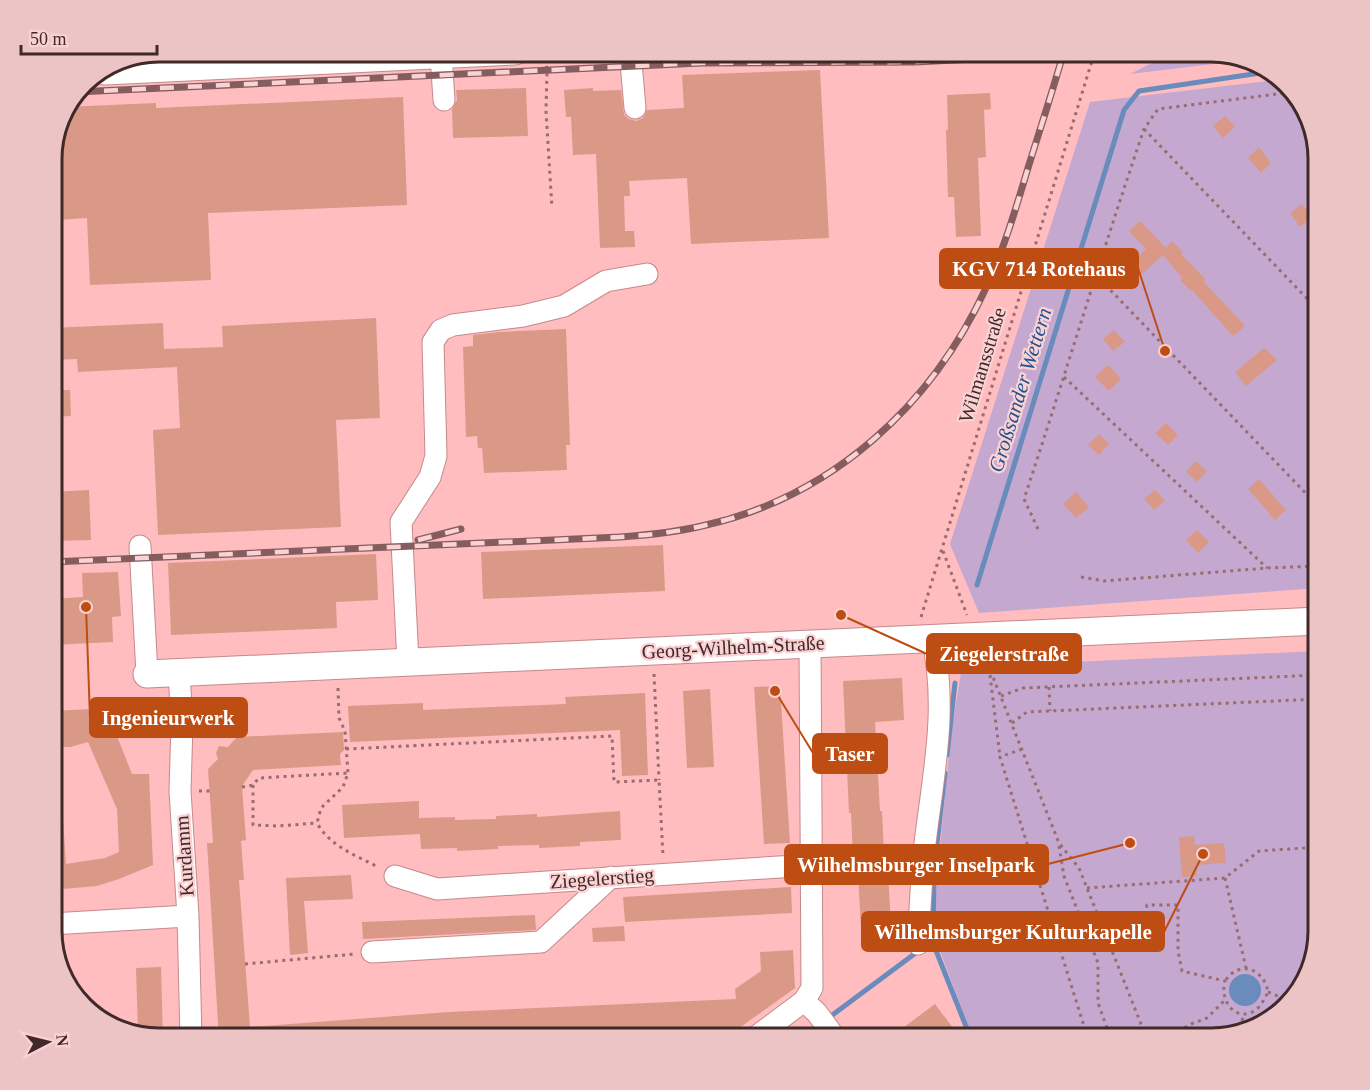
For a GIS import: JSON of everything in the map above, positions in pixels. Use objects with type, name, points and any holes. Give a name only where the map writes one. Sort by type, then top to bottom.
[{"type":"main road","points":[[120,70],[210,62]]},
{"type":"main road","name":"Georg-Wilhelm-Straße","points":[[147,674],[1308,621]]},
{"type":"street","points":[[441,62],[444,100]]},
{"type":"street","points":[[631,62],[635,108]]},
{"type":"street","points":[[408,662],[400,522],[430,477],[436,456],[433,342],[436,336],[441,330],[453,325],[523,316],[564,306],[606,281],[647,274]]},
{"type":"street","points":[[141,546],[147,674]]},
{"type":"street","points":[[918,944],[924,853],[941,703],[938,660],[923,638]]},
{"type":"street","points":[[795,1028],[821,1021],[812,988],[810,643]]},
{"type":"street","name":"Kurdamm","points":[[179,672],[182,723],[180,791],[188,916],[191,1028]]},
{"type":"street","name":"Ziegelerstieg","points":[[395,876],[437,888],[811,865]]},
{"type":"street","points":[[372,952],[542,942],[611,877]]},
{"type":"street","points":[[62,923],[188,916]]},
{"type":"path","points":[[546,62],[546,111],[552,208]]},
{"type":"path","name":"Wilmansstraße","points":[[923,638],[942,549],[1091,62]]},
{"type":"path","points":[[1038,529],[1024,499],[1095,274],[1144,129],[1158,109],[1284,93]]},
{"type":"path","points":[[1144,129],[1308,300]]},
{"type":"path","points":[[1095,274],[1308,496]]},
{"type":"path","points":[[1064,377],[1267,568]]},
{"type":"path","points":[[942,549],[970,621]]},
{"type":"path","points":[[1081,577],[1104,581],[1308,566]]},
{"type":"path","points":[[652,650],[664,874]]},
{"type":"path","points":[[982,651],[1059,843],[1064,876],[1098,963],[1098,1003],[1107,1028]]},
{"type":"path","points":[[990,670],[1000,757],[1086,1028]]},
{"type":"path","points":[[1001,696],[1023,688],[1308,675]]},
{"type":"path","points":[[1049,687],[1050,711]]},
{"type":"path","points":[[338,688],[339,718],[345,730],[348,773],[343,787],[321,808],[316,823],[322,833],[338,846],[395,876]]},
{"type":"path","points":[[1012,723],[1027,712],[1308,699]]},
{"type":"path","points":[[346,749],[612,736],[614,782],[659,780]]},
{"type":"path","points":[[1000,757],[1022,749]]},
{"type":"path","points":[[242,788],[253,785],[259,778],[348,773]]},
{"type":"path","points":[[253,785],[253,825],[316,823]]},
{"type":"path","points":[[1059,843],[1079,868],[1143,1028]]},
{"type":"path","points":[[1087,888],[1225,878],[1259,851],[1308,848]]},
{"type":"path","points":[[1225,878],[1246,968]]},
{"type":"path","points":[[1108,943],[1134,938],[1143,926],[1147,905],[1178,905],[1178,951],[1182,971],[1225,981]]},
{"type":"path","points":[[245,964],[372,952]]},
{"type":"path","points":[[1246,968],[1266,980],[1268,992],[1255,1011],[1245,1014],[1232,1010],[1224,1000],[1222,991],[1225,981],[1238,970],[1246,968]]},
{"type":"path","points":[[1268,992],[1283,998]]},
{"type":"path","points":[[1184,1028],[1207,1018],[1224,1000]]},
{"type":"path","points":[[1240,1024],[1245,1014]]},
{"type":"shaded area","points":[[1154,62],[1226,62],[1130,74]]},
{"type":"shaded area","points":[[1270,81],[1289,99],[1299,115],[1307,139],[1308,158],[1308,589],[979,613],[950,544],[1090,102]]},
{"type":"shaded area","points":[[1308,651],[1308,944],[1296,980],[1285,996],[1255,1019],[1231,1027],[969,1028],[936,940],[935,898],[951,733],[962,667]]},
{"type":"water","points":[[1245,974],[1257,978],[1261,990],[1257,1002],[1245,1006],[1233,1002],[1229,990],[1233,978]]},
{"type":"building","points":[[820,70],[829,238],[691,244],[687,178],[629,181],[630,196],[624,196],[625,231],[634,231],[635,247],[600,248],[596,154],[573,155],[571,117],[566,117],[564,90],[593,88],[593,91],[621,90],[624,115],[636,121],[643,118],[647,110],[684,108],[682,75]]},
{"type":"building","points":[[526,88],[528,136],[453,138],[452,109],[457,100],[456,90]]},
{"type":"building","points":[[990,93],[991,109],[984,110],[986,157],[978,158],[981,236],[956,237],[954,197],[948,197],[947,95]]},
{"type":"building","points":[[403,97],[407,205],[208,213],[211,280],[90,285],[87,218],[62,220],[62,152],[71,115],[76,107],[156,103],[156,108]]},
{"type":"building","points":[[1225,116],[1235,127],[1223,138],[1213,126]]},
{"type":"building","points":[[1259,147],[1271,163],[1261,173],[1248,158]]},
{"type":"building","points":[[1302,204],[1308,211],[1308,221],[1300,227],[1290,213]]},
{"type":"building","points":[[1140,221],[1166,248],[1172,241],[1183,252],[1181,254],[1206,280],[1204,282],[1245,326],[1233,336],[1192,290],[1180,280],[1182,278],[1163,255],[1141,275],[1130,264],[1146,249],[1129,231]]},
{"type":"building","points":[[376,318],[380,418],[336,420],[341,527],[158,535],[153,430],[180,428],[177,367],[78,372],[77,359],[62,360],[62,328],[163,323],[164,349],[223,347],[222,326]]},
{"type":"building","points":[[566,329],[570,445],[566,445],[567,470],[484,473],[482,448],[478,448],[477,436],[466,437],[463,347],[473,346],[473,335]]},
{"type":"building","points":[[1114,330],[1125,342],[1113,351],[1103,339]]},
{"type":"building","points":[[1264,348],[1277,360],[1246,386],[1235,372]]},
{"type":"building","points":[[1108,365],[1121,379],[1109,391],[1095,377]]},
{"type":"building","points":[[62,390],[70,390],[71,416],[62,416]]},
{"type":"building","points":[[1166,423],[1178,435],[1168,445],[1155,433]]},
{"type":"building","points":[[1099,434],[1109,444],[1099,455],[1088,445]]},
{"type":"building","points":[[1196,461],[1207,471],[1197,482],[1186,472]]},
{"type":"building","points":[[1259,479],[1286,510],[1275,520],[1248,489]]},
{"type":"building","points":[[89,490],[91,540],[62,541],[62,491]]},
{"type":"building","points":[[1155,490],[1165,501],[1154,510],[1144,499]]},
{"type":"building","points":[[1076,492],[1089,507],[1076,518],[1063,504]]},
{"type":"building","points":[[1197,530],[1209,542],[1198,553],[1186,540]]},
{"type":"building","points":[[663,545],[665,591],[483,599],[481,552]]},
{"type":"building","points":[[376,554],[378,600],[336,602],[337,628],[171,635],[168,563]]},
{"type":"building","points":[[118,572],[121,616],[112,617],[113,642],[62,644],[62,598],[83,597],[82,573]]},
{"type":"building","points":[[902,678],[904,720],[875,722],[880,811],[882,811],[884,854],[887,854],[892,944],[862,946],[857,856],[853,856],[851,813],[849,813],[843,681]]},
{"type":"building","points":[[780,686],[790,843],[764,844],[754,687]]},
{"type":"building","points":[[710,689],[714,767],[687,768],[683,691]]},
{"type":"building","points":[[645,693],[648,775],[622,776],[620,730],[350,742],[348,706],[423,703],[423,710],[566,704],[565,697]]},
{"type":"building","points":[[113,708],[113,726],[132,774],[149,774],[153,865],[97,886],[62,889],[62,819],[66,864],[105,858],[119,852],[117,809],[88,742],[62,747],[62,710]]},
{"type":"building","points":[[343,732],[344,750],[340,754],[341,765],[253,770],[242,786],[246,840],[241,841],[244,880],[239,880],[250,1027],[449,1012],[736,999],[735,989],[761,971],[760,952],[793,950],[795,988],[739,1028],[218,1028],[207,843],[213,843],[208,769],[218,759],[216,753],[219,746],[228,747],[237,737]]},
{"type":"building","points":[[419,801],[419,818],[455,817],[455,820],[620,811],[621,840],[580,842],[580,846],[539,848],[539,845],[498,846],[498,849],[457,851],[457,848],[421,849],[420,834],[344,838],[342,805]]},
{"type":"building","points":[[1194,836],[1195,845],[1224,843],[1226,863],[1196,865],[1197,876],[1182,877],[1179,837]]},
{"type":"building","points":[[351,875],[353,899],[304,901],[308,953],[290,955],[286,878]]},
{"type":"building","points":[[791,887],[792,913],[625,922],[623,897]]},
{"type":"building","points":[[535,915],[536,930],[363,939],[362,922]]},
{"type":"building","points":[[624,926],[625,941],[593,942],[592,928]]},
{"type":"building","points":[[161,967],[163,1028],[138,1026],[136,968]]},
{"type":"building","points":[[935,1004],[953,1028],[903,1028]]},
{"type":"waterway","name":"Großsander Wettern","points":[[977,585],[1124,110],[1139,91],[1258,73]]},
{"type":"waterway","name":"Großsander Wettern","points":[[947,755],[955,683]]},
{"type":"waterway","name":"Großsander Wettern","points":[[945,773],[934,870],[933,943],[967,1028]]},
{"type":"waterway","points":[[827,1019],[921,949],[933,936]]},
{"type":"waterway","points":[[814,1028],[820,1024]]},
{"type":"railway","points":[[88,91],[701,63],[915,62]]},
{"type":"railway","points":[[62,562],[642,535],[706,525],[752,511],[796,492],[836,468],[873,440],[907,407],[937,370],[964,331],[986,288],[1004,243],[1061,62]]},
{"type":"railway","points":[[418,540],[461,529]]},
{"type":"place","name":"KGV 714 Rotehaus","points":[[1165,351]]},
{"type":"place","name":"Ingenieurwerk","points":[[86,607]]},
{"type":"place","name":"Ziegelerstraße","points":[[841,615]]},
{"type":"place","name":"Taser","points":[[775,691]]},
{"type":"place","name":"Wilhelmsburger Inselpark","points":[[1130,843]]},
{"type":"place","name":"Wilhelmsburger Kulturkapelle","points":[[1203,854]]}]
